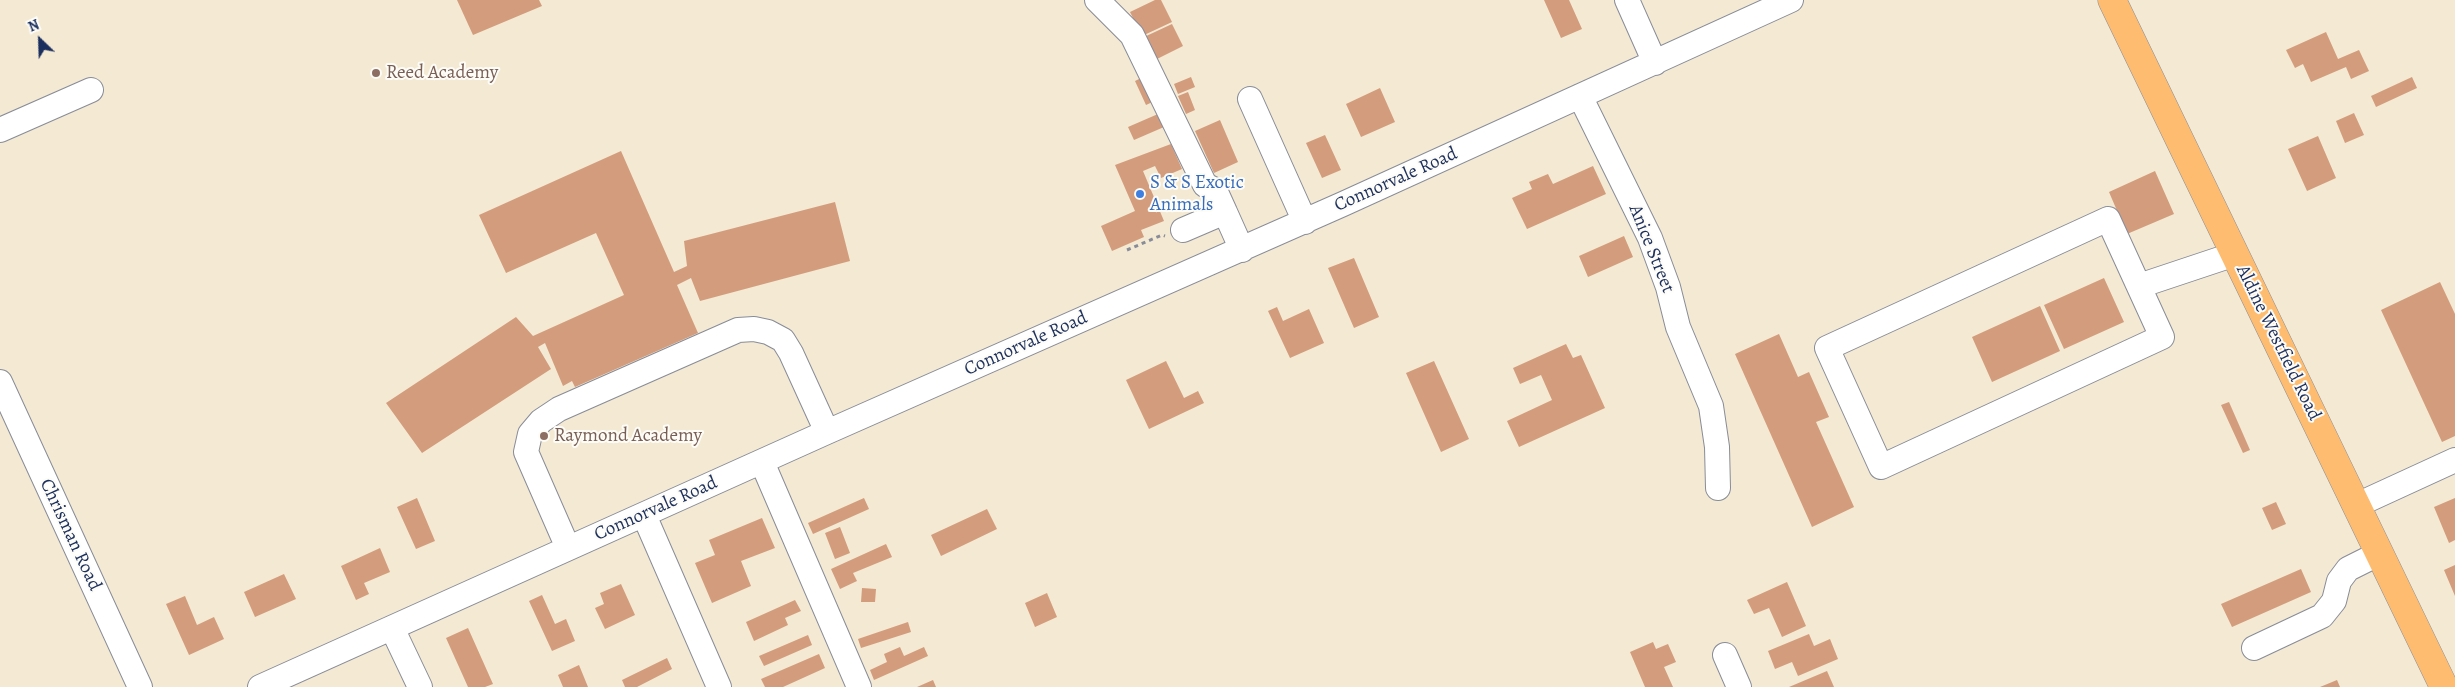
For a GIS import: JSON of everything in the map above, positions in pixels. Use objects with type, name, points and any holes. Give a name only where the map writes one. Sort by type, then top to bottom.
[{"type":"main road","name":"Aldine Westfield Road","points":[[2112,0],[2444,687]]},
{"type":"street","points":[[1097,0],[1132,35],[1205,185],[1215,190],[1242,250]]},
{"type":"street","points":[[1627,0],[1655,63]]},
{"type":"street","name":"Connorvale Road","points":[[260,687],[827,432],[1305,222],[1791,0]]},
{"type":"street","points":[[0,130],[91,90]]},
{"type":"street","name":"Anice Street","points":[[1580,96],[1650,238],[1668,286],[1678,327],[1711,406],[1717,447],[1718,488]]},
{"type":"street","points":[[1250,99],[1305,222]]},
{"type":"street","points":[[1184,230],[1225,212]]},
{"type":"street","points":[[2108,219],[2138,286],[2162,337],[1881,467],[1827,348],[2108,219]]},
{"type":"street","points":[[2138,286],[2235,254]]},
{"type":"street","points":[[568,548],[526,452],[530,434],[541,421],[577,401],[738,330],[754,329],[768,332],[783,340],[791,353],[827,432]]},
{"type":"street","name":"Chrisman Road","points":[[0,382],[5,407],[140,687]]},
{"type":"street","points":[[2356,505],[2455,460]]},
{"type":"street","points":[[762,462],[859,687]]},
{"type":"street","points":[[644,515],[719,687]]},
{"type":"street","points":[[2254,648],[2322,616],[2334,601],[2339,581],[2348,569],[2380,553]]},
{"type":"street","points":[[392,628],[420,687]]},
{"type":"street","points":[[1725,655],[1740,687]]},
{"type":"path","points":[[1127,250],[1162,235],[1177,240],[1184,230]]},
{"type":"path","points":[[1142,238],[1145,242]]},
{"type":"building","points":[[457,0],[539,0],[542,6],[473,35]]},
{"type":"building","points":[[1155,0],[1161,0],[1172,22],[1142,36],[1130,12]]},
{"type":"building","points":[[1544,0],[1569,0],[1582,29],[1561,38]]},
{"type":"building","points":[[1172,24],[1183,46],[1153,61],[1142,38]]},
{"type":"building","points":[[2326,32],[2338,59],[2359,50],[2369,71],[2351,79],[2346,67],[2311,82],[2303,64],[2295,68],[2286,50]]},
{"type":"building","points":[[1147,75],[1159,99],[1146,105],[1135,81]]},
{"type":"building","points":[[1191,77],[1195,87],[1178,94],[1174,84]]},
{"type":"building","points":[[2412,77],[2417,88],[2376,107],[2371,96]]},
{"type":"building","points":[[1380,88],[1395,122],[1361,137],[1346,104]]},
{"type":"building","points":[[1188,92],[1195,110],[1186,114],[1178,96]]},
{"type":"building","points":[[2354,113],[2364,135],[2345,143],[2336,121]]},
{"type":"building","points":[[1158,114],[1164,127],[1134,140],[1128,127]]},
{"type":"building","points":[[1220,120],[1238,162],[1214,173],[1195,131]]},
{"type":"building","points":[[1325,135],[1341,170],[1322,178],[1306,143]]},
{"type":"building","points":[[2318,136],[2336,178],[2307,191],[2288,149]]},
{"type":"building","name":"S & S Exotic Animals","points":[[1171,144],[1182,169],[1161,178],[1155,166],[1143,171],[1164,221],[1141,230],[1144,237],[1112,251],[1101,226],[1135,211],[1115,165]]},
{"type":"building","points":[[621,151],[674,272],[687,266],[684,241],[835,202],[850,261],[700,301],[691,278],[677,285],[698,333],[575,387],[572,381],[563,386],[545,343],[538,347],[551,369],[422,453],[386,403],[516,317],[533,336],[624,295],[596,233],[506,273],[479,215]]},
{"type":"building","points":[[1593,166],[1606,194],[1527,229],[1512,198],[1532,189],[1529,182],[1548,174],[1553,184]]},
{"type":"building","points":[[2155,171],[2174,214],[2127,234],[2109,192]]},
{"type":"building","points":[[1624,236],[1633,257],[1588,277],[1579,256]]},
{"type":"building","points":[[1354,258],[1379,317],[1354,328],[1328,268]]},
{"type":"building","points":[[2104,278],[2124,322],[2064,349],[2044,305]]},
{"type":"building","points":[[2440,282],[2455,314],[2455,436],[2442,442],[2381,310]]},
{"type":"building","points":[[2040,306],[2060,351],[1992,382],[1972,337]]},
{"type":"building","points":[[1277,307],[1283,321],[1309,309],[1324,343],[1290,358],[1268,311]]},
{"type":"building","points":[[1779,334],[1798,377],[1809,372],[1829,417],[1816,422],[1854,507],[1812,527],[1735,354]]},
{"type":"building","points":[[1566,344],[1573,358],[1581,355],[1605,408],[1519,447],[1507,421],[1552,400],[1541,375],[1520,384],[1513,368]]},
{"type":"building","points":[[1166,361],[1184,398],[1198,391],[1204,403],[1149,429],[1126,380]]},
{"type":"building","points":[[1434,361],[1469,439],[1441,452],[1406,373]]},
{"type":"building","points":[[2229,402],[2250,450],[2243,453],[2221,405]]},
{"type":"building","points":[[417,498],[435,541],[416,549],[397,507]]},
{"type":"building","points":[[864,498],[869,509],[813,534],[808,523]]},
{"type":"building","points":[[2455,498],[2455,540],[2449,543],[2434,507]]},
{"type":"building","points":[[2276,502],[2286,524],[2272,530],[2262,508]]},
{"type":"building","points":[[987,509],[997,529],[941,556],[931,535]]},
{"type":"building","points":[[762,518],[775,548],[741,561],[751,586],[712,603],[695,563],[715,555],[709,540]]},
{"type":"building","points":[[840,527],[850,553],[835,559],[825,533]]},
{"type":"building","points":[[886,544],[892,557],[853,573],[857,581],[840,589],[831,569]]},
{"type":"building","points":[[380,548],[390,572],[364,583],[369,594],[356,600],[341,566]]},
{"type":"building","points":[[2455,565],[2455,596],[2444,570]]},
{"type":"building","points":[[2301,569],[2311,592],[2232,627],[2221,604]]},
{"type":"building","points":[[284,574],[296,599],[255,617],[244,592]]},
{"type":"building","points":[[1787,582],[1806,626],[1782,637],[1769,608],[1754,614],[1747,600]]},
{"type":"building","points":[[621,584],[635,615],[605,629],[595,608],[604,604],[600,593]]},
{"type":"building","points":[[862,588],[876,589],[875,602],[861,602]]},
{"type":"building","points":[[1047,593],[1057,617],[1035,627],[1025,603]]},
{"type":"building","points":[[542,595],[555,624],[566,619],[575,641],[552,651],[529,601]]},
{"type":"building","points":[[185,596],[197,625],[214,617],[224,639],[189,655],[166,604]]},
{"type":"building","points":[[795,600],[801,611],[785,618],[788,625],[754,641],[746,622]]},
{"type":"building","points":[[908,622],[911,632],[861,648],[858,639]]},
{"type":"building","points":[[468,628],[493,684],[485,687],[468,687],[446,638]]},
{"type":"building","points":[[1809,634],[1814,646],[1830,639],[1838,659],[1798,676],[1792,662],[1775,669],[1768,651]]},
{"type":"building","points":[[808,635],[812,645],[764,666],[759,656]]},
{"type":"building","points":[[1653,642],[1656,649],[1668,644],[1676,662],[1664,667],[1673,687],[1645,687],[1630,652]]},
{"type":"building","points":[[900,647],[904,656],[924,647],[928,656],[874,680],[870,670],[887,662],[884,654]]},
{"type":"building","points":[[819,654],[825,668],[783,687],[765,687],[761,679]]},
{"type":"building","points":[[667,658],[672,669],[637,687],[625,687],[622,680]]},
{"type":"building","points":[[579,665],[588,687],[563,687],[558,675]]},
{"type":"building","points":[[1827,671],[1834,687],[1789,687]]},
{"type":"building","points":[[933,680],[936,687],[917,687]]},
{"type":"building","points":[[2337,680],[2340,687],[2320,687]]},
{"type":"place","name":"Reed Academy","points":[[376,73]]},
{"type":"place","name":"S & S Exotic Animals","points":[[1140,194]]},
{"type":"place","name":"Raymond Academy","points":[[544,436]]}]
